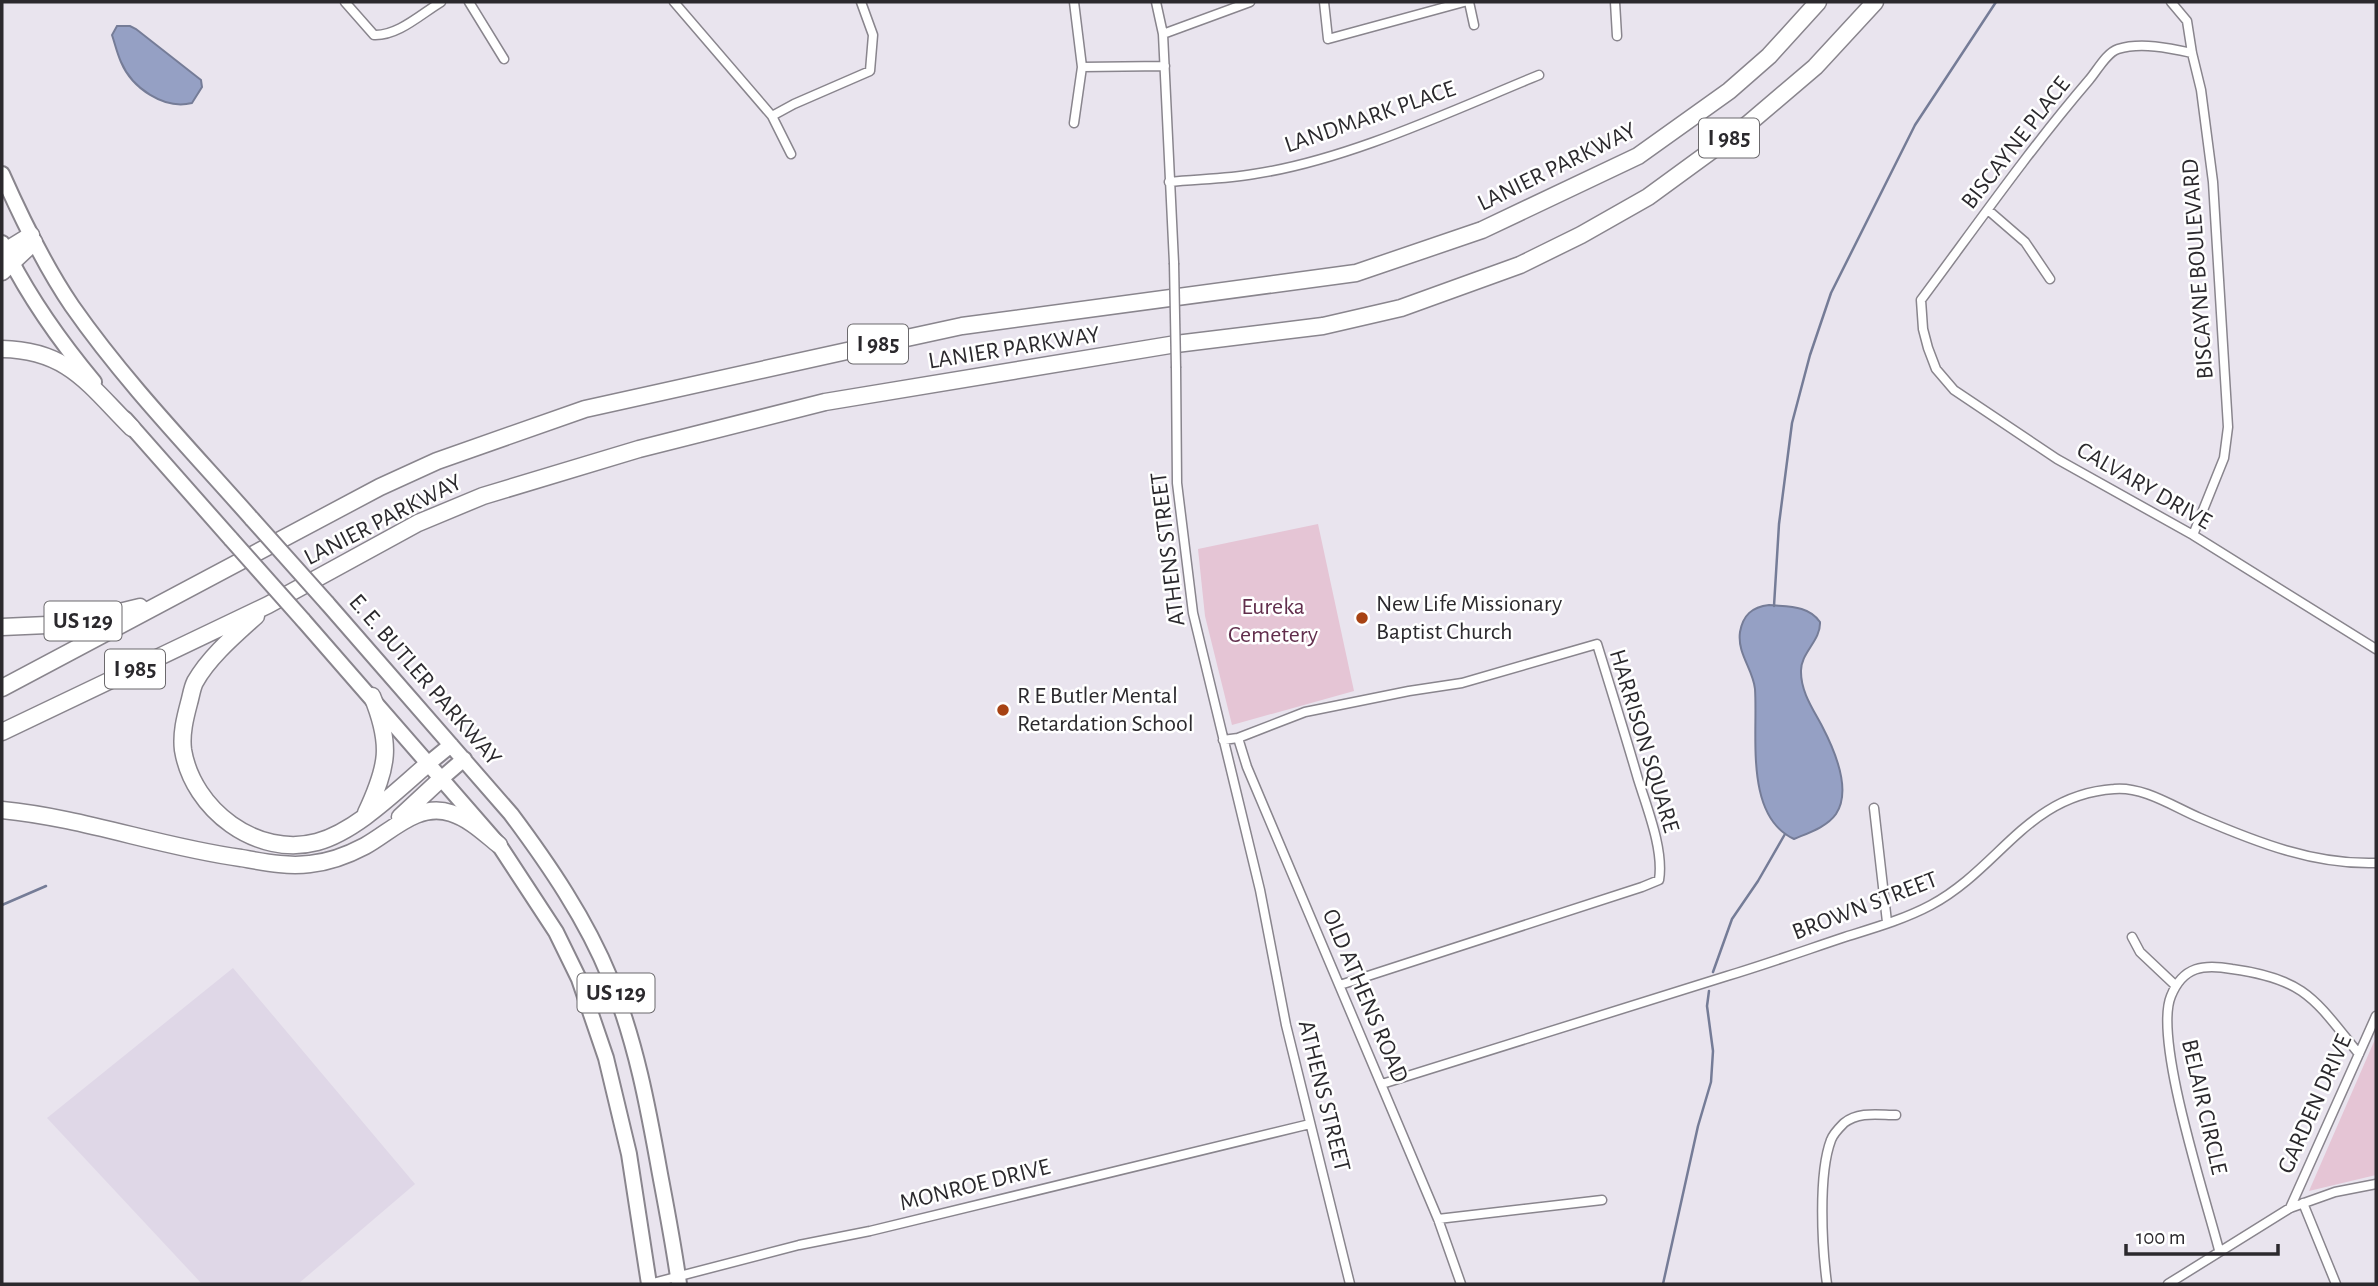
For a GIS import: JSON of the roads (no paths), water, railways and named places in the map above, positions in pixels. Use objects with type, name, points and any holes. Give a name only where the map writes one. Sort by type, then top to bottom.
[{"type":"highway","name":"LANIER PARKWAY","points":[[2,688],[380,487],[437,461],[585,409],[962,326],[1356,273],[1482,230],[1638,156],[1729,91],[1769,56],[1818,2]]},
{"type":"highway","name":"LANIER PARKWAY","points":[[2,732],[268,605],[418,523],[483,496],[639,449],[825,402],[1176,344],[1324,326],[1401,309],[1520,265],[1581,235],[1648,197],[1748,124],[1815,67],[1875,2]]},
{"type":"highway","name":"E. E. BUTLER PARKWAY","points":[[2,173],[33,239],[71,304],[97,340],[464,759],[534,846],[588,931],[609,975],[639,1062],[679,1281]]},
{"type":"highway","points":[[4,256],[33,239]]},
{"type":"highway","name":"E. E. BUTLER PARKWAY","points":[[4,256],[66,346],[132,428],[442,778],[499,845],[544,911],[579,979],[606,1058],[629,1154],[649,1284]]},
{"type":"highway","name":"US 129","points":[[2,349],[29,350],[75,370],[132,428]]},
{"type":"highway","name":"US 129","points":[[2,627],[70,624],[163,602]]},
{"type":"highway","points":[[268,605],[233,637],[194,683],[184,721],[183,743],[190,771],[204,799],[221,817],[241,831],[275,843],[303,845],[319,842],[343,831],[366,815],[452,745]]},
{"type":"highway","points":[[366,815],[379,783],[386,747],[383,728],[372,696]]},
{"type":"highway","points":[[381,836],[464,759]]},
{"type":"highway","points":[[2,810],[74,820],[206,853],[296,865],[342,857],[417,814],[434,810],[450,812],[468,820],[499,845]]},
{"type":"street","points":[[345,2],[374,35],[382,36],[405,26],[441,2]]},
{"type":"street","points":[[469,2],[504,59]]},
{"type":"street","points":[[674,2],[772,117],[791,154]]},
{"type":"street","points":[[772,117],[794,104],[870,71],[873,35],[861,2]]},
{"type":"street","points":[[1074,2],[1082,67],[1074,123]]},
{"type":"street","name":"ATHENS STREET","points":[[1156,2],[1163,34],[1174,263],[1177,483],[1193,613],[1260,890],[1286,1025],[1350,1284]]},
{"type":"street","points":[[1163,34],[1250,2]]},
{"type":"street","points":[[1324,2],[1328,39],[1464,2]]},
{"type":"street","points":[[1469,2],[1474,25]]},
{"type":"street","points":[[1615,2],[1618,36]]},
{"type":"street","name":"BISCAYNE BOULEVARD","points":[[2171,2],[2187,21],[2201,90],[2213,182],[2228,427],[2224,458],[2193,536]]},
{"type":"street","name":"BISCAYNE PLACE","points":[[1923,329],[1921,300],[2061,112],[2116,50],[2161,46],[2192,53]]},
{"type":"street","points":[[1082,67],[1165,66]]},
{"type":"street","name":"LANDMARK PLACE","points":[[1169,182],[1255,174],[1326,158],[1539,75]]},
{"type":"street","points":[[1988,210],[2025,242],[2050,279]]},
{"type":"street","name":"CALVARY DRIVE","points":[[1923,329],[1936,369],[1954,390],[2057,459],[2193,536],[2376,649]]},
{"type":"street","name":"HARRISON SQUARE","points":[[1238,738],[1305,712],[1462,683],[1597,644],[1648,812],[1659,856],[1659,880],[1340,985]]},
{"type":"street","points":[[1223,740],[1238,738]]},
{"type":"street","name":"OLD ATHENS ROAD","points":[[1238,738],[1247,767],[1438,1219],[1461,1284]]},
{"type":"street","name":"BROWN STREET","points":[[1382,1084],[1752,969],[1929,906],[1959,889],[2013,835],[2039,816],[2072,796],[2097,790],[2118,788],[2140,792],[2300,855],[2331,861],[2376,863]]},
{"type":"street","points":[[1874,808],[1888,922]]},
{"type":"street","points":[[2132,937],[2140,952],[2176,986],[2194,969],[2208,965],[2258,972],[2295,985],[2309,995],[2359,1055]]},
{"type":"street","name":"BELAIR CIRCLE","points":[[2176,986],[2166,1013],[2169,1049],[2219,1250]]},
{"type":"street","name":"GARDEN DRIVE","points":[[2290,1208],[2376,1016]]},
{"type":"street","points":[[1827,1284],[1823,1206],[1825,1172],[1832,1138],[1845,1122],[1863,1114],[1896,1115]]},
{"type":"street","name":"MONROE DRIVE","points":[[649,1284],[679,1281],[799,1245],[870,1231],[1310,1124]]},
{"type":"street","points":[[2168,1284],[2290,1208],[2335,1192],[2376,1184]]},
{"type":"street","points":[[1438,1219],[1602,1200]]},
{"type":"street","points":[[2303,1203],[2336,1284]]},
{"type":"water","points":[[117,26],[136,29],[201,80],[202,87],[192,103],[160,100],[133,80],[121,62],[112,35]]},
{"type":"water","points":[[1769,605],[1810,612],[1820,622],[1801,672],[1808,700],[1832,746],[1842,782],[1840,804],[1832,819],[1794,839],[1778,828],[1767,812],[1760,793],[1755,750],[1755,689],[1740,640],[1741,626],[1746,617],[1753,610]]},
{"type":"waterway","points":[[1774,606],[1779,524],[1792,423],[1810,355],[1831,293],[1915,125],[1996,2]]},
{"type":"waterway","points":[[1713,972],[1732,919],[1785,834]]},
{"type":"waterway","points":[[2,905],[46,886]]},
{"type":"waterway","points":[[1663,1284],[1698,1126],[1711,1082],[1713,1051],[1707,1006],[1709,991]]},
{"type":"place","name":"New Life Missionary Baptist Church","points":[[1362,618]]},
{"type":"place","name":"R E Butler Mental Retardation School","points":[[1003,710]]},
{"type":"park label","name":"Eureka Cemetery","points":[[1273,621]]}]
